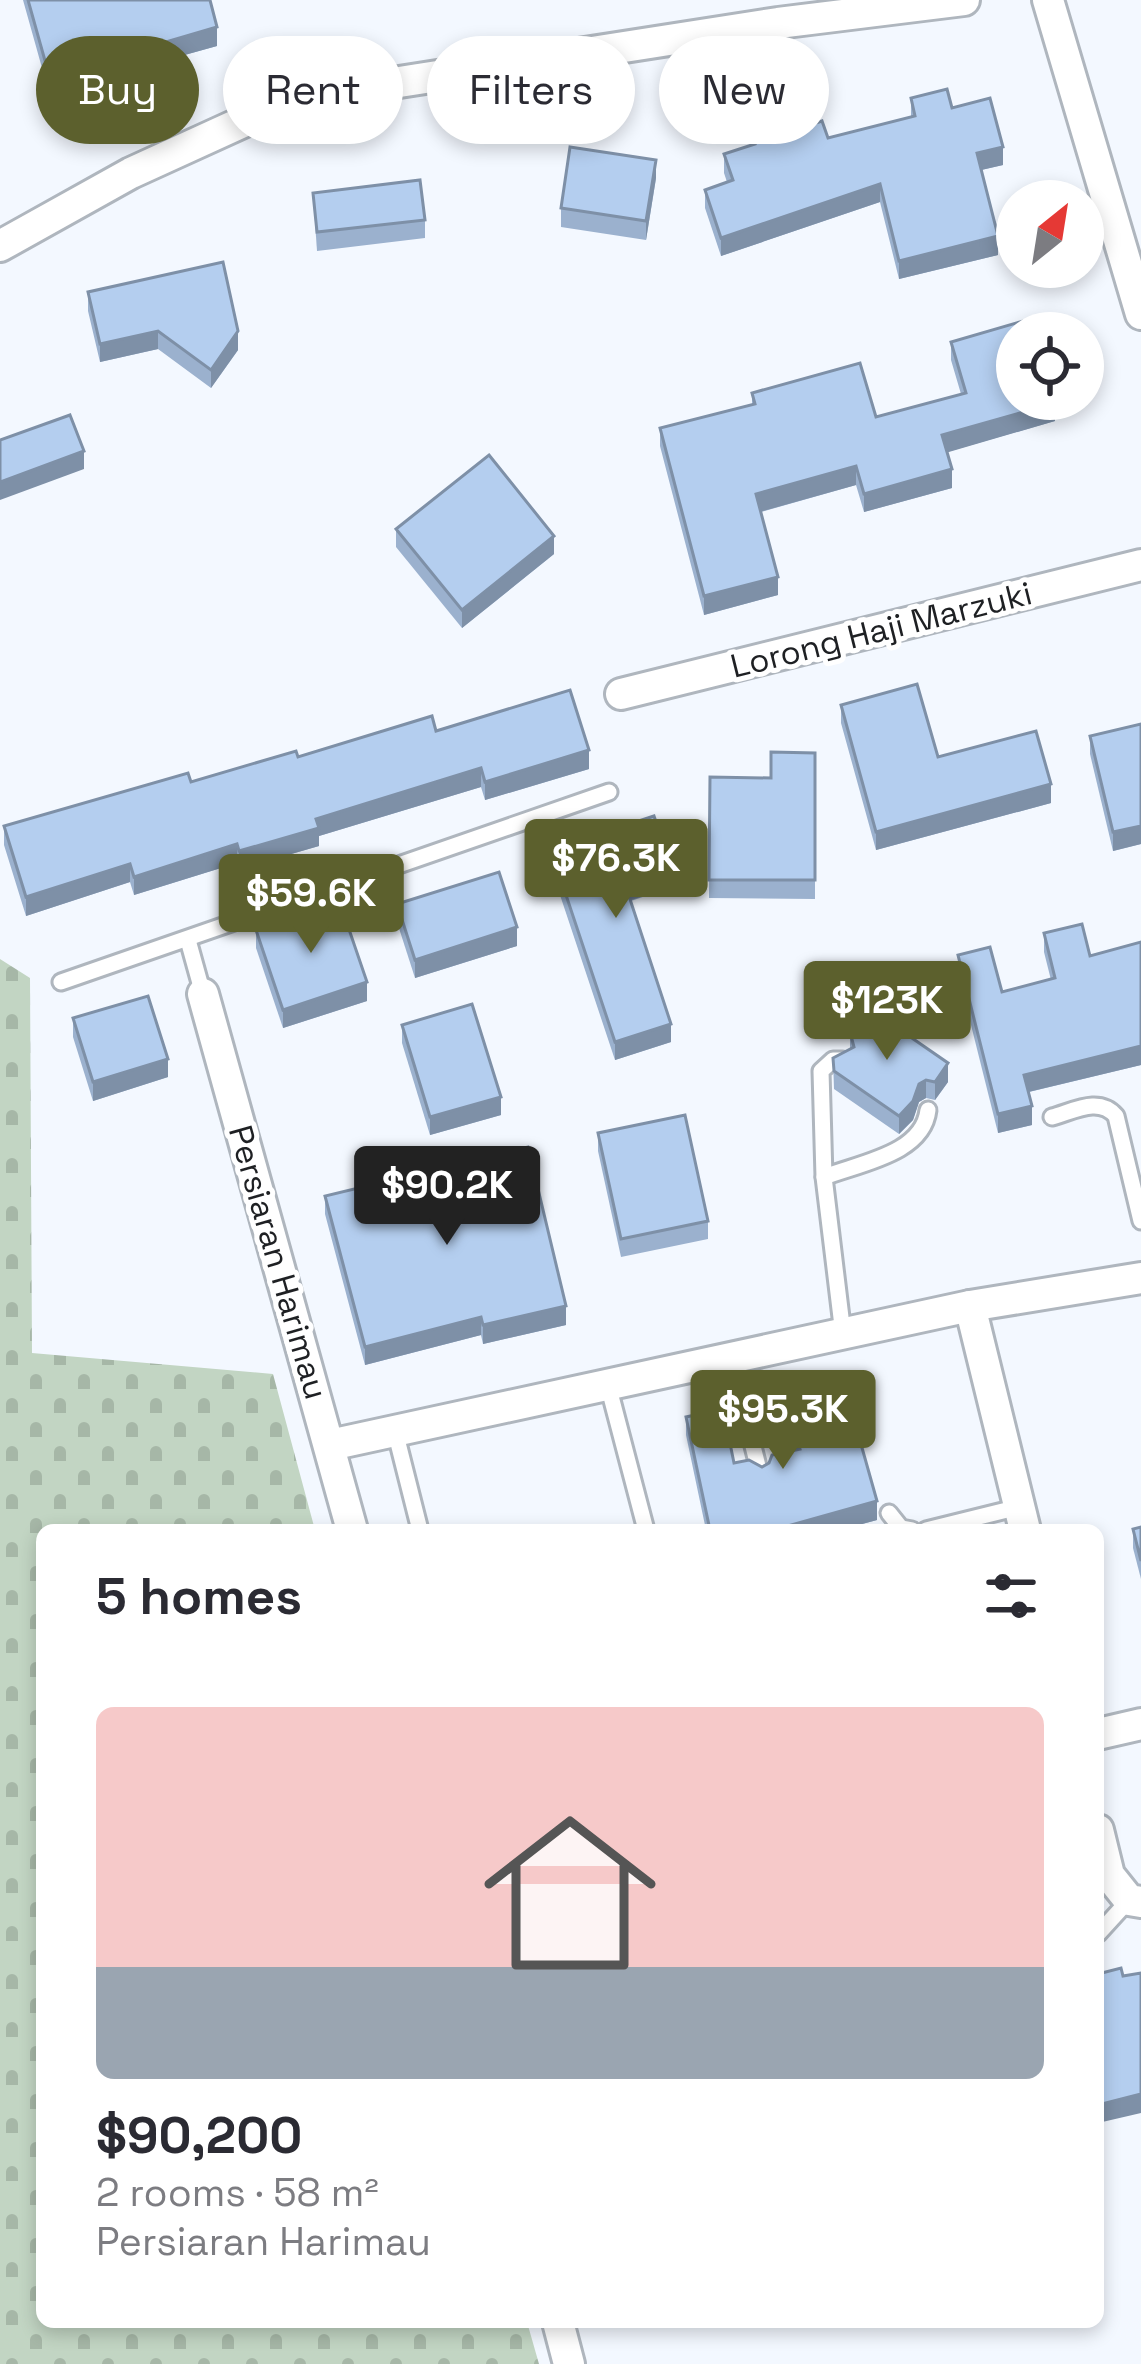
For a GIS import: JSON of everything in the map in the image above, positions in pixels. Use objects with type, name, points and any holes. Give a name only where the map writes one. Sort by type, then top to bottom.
[{"type":"street","points":[[0,245],[130,173],[258,115],[380,85],[778,23],[964,0]]},
{"type":"street","points":[[1048,0],[1140,307]]},
{"type":"street","name":"Lorong Haji Marzuki","points":[[621,694],[1141,566]]},
{"type":"street","name":"Persiaran Harimau","points":[[203,994],[350,1524]]},
{"type":"street","points":[[330,1445],[970,1306],[1140,1284]]},
{"type":"street","points":[[970,1306],[1022,1518]]},
{"type":"street","points":[[1104,1733],[1141,1724]]},
{"type":"street","points":[[1104,1855],[1109,1875],[1135,1901]]},
{"type":"street","points":[[560,2328],[569,2364]]},
{"type":"lane","points":[[61,982],[609,793]]},
{"type":"lane","points":[[188,940],[203,994]]},
{"type":"lane","points":[[843,1060],[833,1060],[821,1071],[824,1177],[843,1334]]},
{"type":"lane","points":[[1052,1117],[1098,1104],[1116,1116],[1141,1220]]},
{"type":"lane","points":[[824,1177],[910,1144],[926,1125],[928,1110]]},
{"type":"lane","points":[[731,1359],[760,1474]]},
{"type":"lane","points":[[608,1385],[644,1524]]},
{"type":"lane","points":[[395,1431],[418,1524]]},
{"type":"lane","points":[[889,1513],[898,1524]]},
{"type":"lane","points":[[974,1524],[1022,1518]]},
{"type":"lane","points":[[1104,1929],[1135,1901]]},
{"type":"green space","points":[[0,959],[30,978],[32,1353],[273,1374],[313,1524],[36,1524],[36,2328],[529,2328],[539,2364],[0,2364]]},
{"type":"building","points":[[28,0],[210,0],[217,27],[186,36],[38,36]]},
{"type":"building","points":[[947,89],[952,108],[990,98],[1003,147],[977,153],[996,237],[899,261],[880,184],[721,238],[705,190],[733,180],[724,154],[755,144],[829,144],[829,138],[915,116],[911,98]]},
{"type":"building","points":[[570,147],[656,160],[646,221],[561,208]]},
{"type":"building","points":[[420,180],[425,220],[317,232],[313,193]]},
{"type":"building","points":[[223,262],[238,331],[211,370],[158,331],[100,344],[88,292]]},
{"type":"building","points":[[996,329],[996,420],[942,435],[952,469],[864,494],[856,466],[756,494],[778,577],[704,596],[660,428],[755,404],[752,393],[860,363],[876,417],[966,393],[951,342]]},
{"type":"building","points":[[70,415],[84,451],[0,482],[0,440]]},
{"type":"building","points":[[489,455],[554,536],[462,610],[396,529]]},
{"type":"building","points":[[917,684],[938,757],[1036,731],[1051,784],[876,832],[841,705]]},
{"type":"building","points":[[570,690],[589,750],[485,782],[481,768],[316,819],[319,828],[239,851],[237,844],[134,877],[130,864],[26,897],[4,826],[188,773],[191,782],[296,751],[298,757],[432,716],[436,731]]},
{"type":"building","points":[[1141,724],[1141,826],[1113,832],[1090,736]]},
{"type":"building","points":[[771,752],[815,753],[815,880],[709,880],[710,777],[771,778]]},
{"type":"building","points":[[654,816],[672,869],[625,884],[671,1024],[615,1042],[551,850]]},
{"type":"building","points":[[499,872],[517,927],[415,960],[397,904]]},
{"type":"building","points":[[340,903],[367,982],[283,1010],[256,930]]},
{"type":"building","points":[[1082,924],[1090,956],[1141,942],[1141,1046],[1024,1075],[1032,1106],[998,1114],[958,955],[990,947],[1002,992],[1055,978],[1044,933]]},
{"type":"building","points":[[148,996],[168,1059],[93,1082],[73,1018]]},
{"type":"building","points":[[472,1004],[501,1097],[430,1117],[402,1025]]},
{"type":"building","points":[[867,1007],[948,1063],[935,1082],[919,1084],[913,1101],[899,1116],[834,1071],[833,1058],[854,1047],[850,1032]]},
{"type":"building","points":[[685,1115],[708,1221],[621,1239],[598,1133]]},
{"type":"building","points":[[528,1147],[566,1306],[483,1325],[481,1317],[365,1347],[325,1196]]},
{"type":"building","points":[[848,1398],[877,1501],[795,1524],[709,1524],[686,1417],[723,1409],[734,1463],[749,1460],[762,1467],[772,1455],[800,1449],[790,1414]]},
{"type":"building","points":[[1141,1527],[1141,1561],[1133,1529]]},
{"type":"building","points":[[1121,1968],[1123,1976],[1141,1973],[1141,2094],[1104,2103],[1104,1972]]}]
